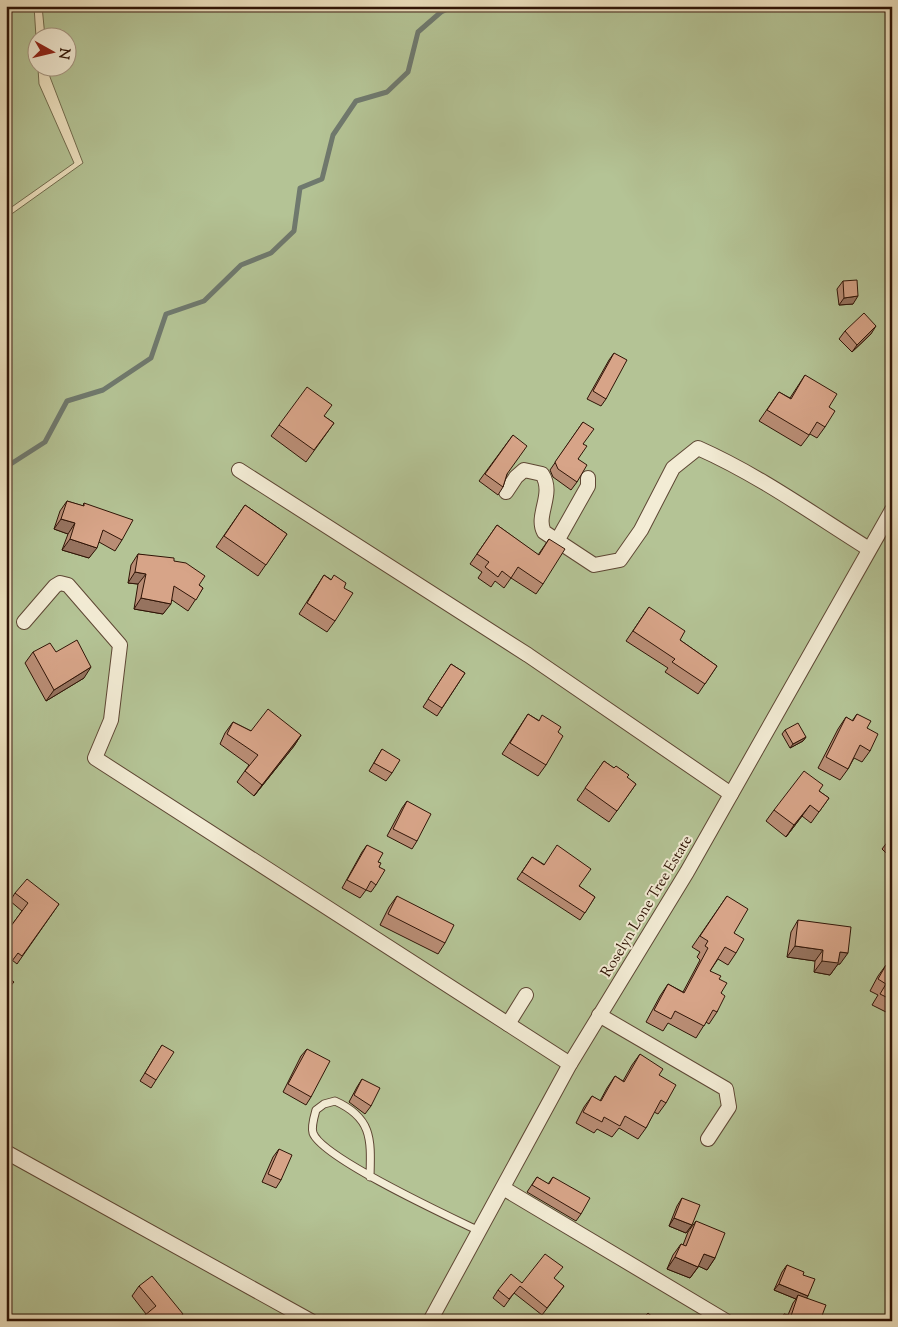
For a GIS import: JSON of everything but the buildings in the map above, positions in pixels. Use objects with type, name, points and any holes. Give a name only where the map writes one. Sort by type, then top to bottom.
[{"type":"street","points":[[506,492],[516,477],[524,470],[542,474],[547,488],[542,528],[544,532],[594,564],[620,560],[641,530],[673,468],[698,448],[762,481],[869,549]]},
{"type":"street","points":[[240,470],[528,655],[731,794]]},
{"type":"street","points":[[557,541],[588,486],[588,478]]},
{"type":"street","name":"Roselyn Lone Tree Estate","points":[[430,1321],[570,1064],[687,872],[869,549],[888,527],[892,510]]},
{"type":"street","points":[[24,622],[55,586],[60,583],[68,585],[120,645],[111,720],[95,758],[570,1064]]},
{"type":"street","points":[[508,1024],[526,995]]},
{"type":"street","points":[[599,1015],[726,1089],[729,1107],[708,1139]]},
{"type":"street","points":[[6,1152],[311,1321]]},
{"type":"street","points":[[503,1188],[726,1321]]},
{"type":"lane","points":[[370,1177],[370,1142],[366,1126],[359,1116],[347,1106],[335,1101],[324,1104],[316,1110],[313,1133],[320,1142],[370,1177],[479,1231]]},
{"type":"green space","points":[[6,6],[34,6],[35,28],[28,28],[28,78],[39,78],[39,84],[74,163],[6,211]]},
{"type":"green space","points":[[42,6],[892,6],[892,1321],[6,1321],[6,218],[83,163],[50,78],[78,78],[78,28],[44,28]]},
{"type":"waterway","points":[[6,467],[45,442],[67,401],[103,390],[151,358],[166,314],[204,301],[241,265],[271,253],[294,231],[300,188],[322,179],[333,135],[356,101],[387,92],[408,72],[418,32],[441,12],[454,6]]}]
